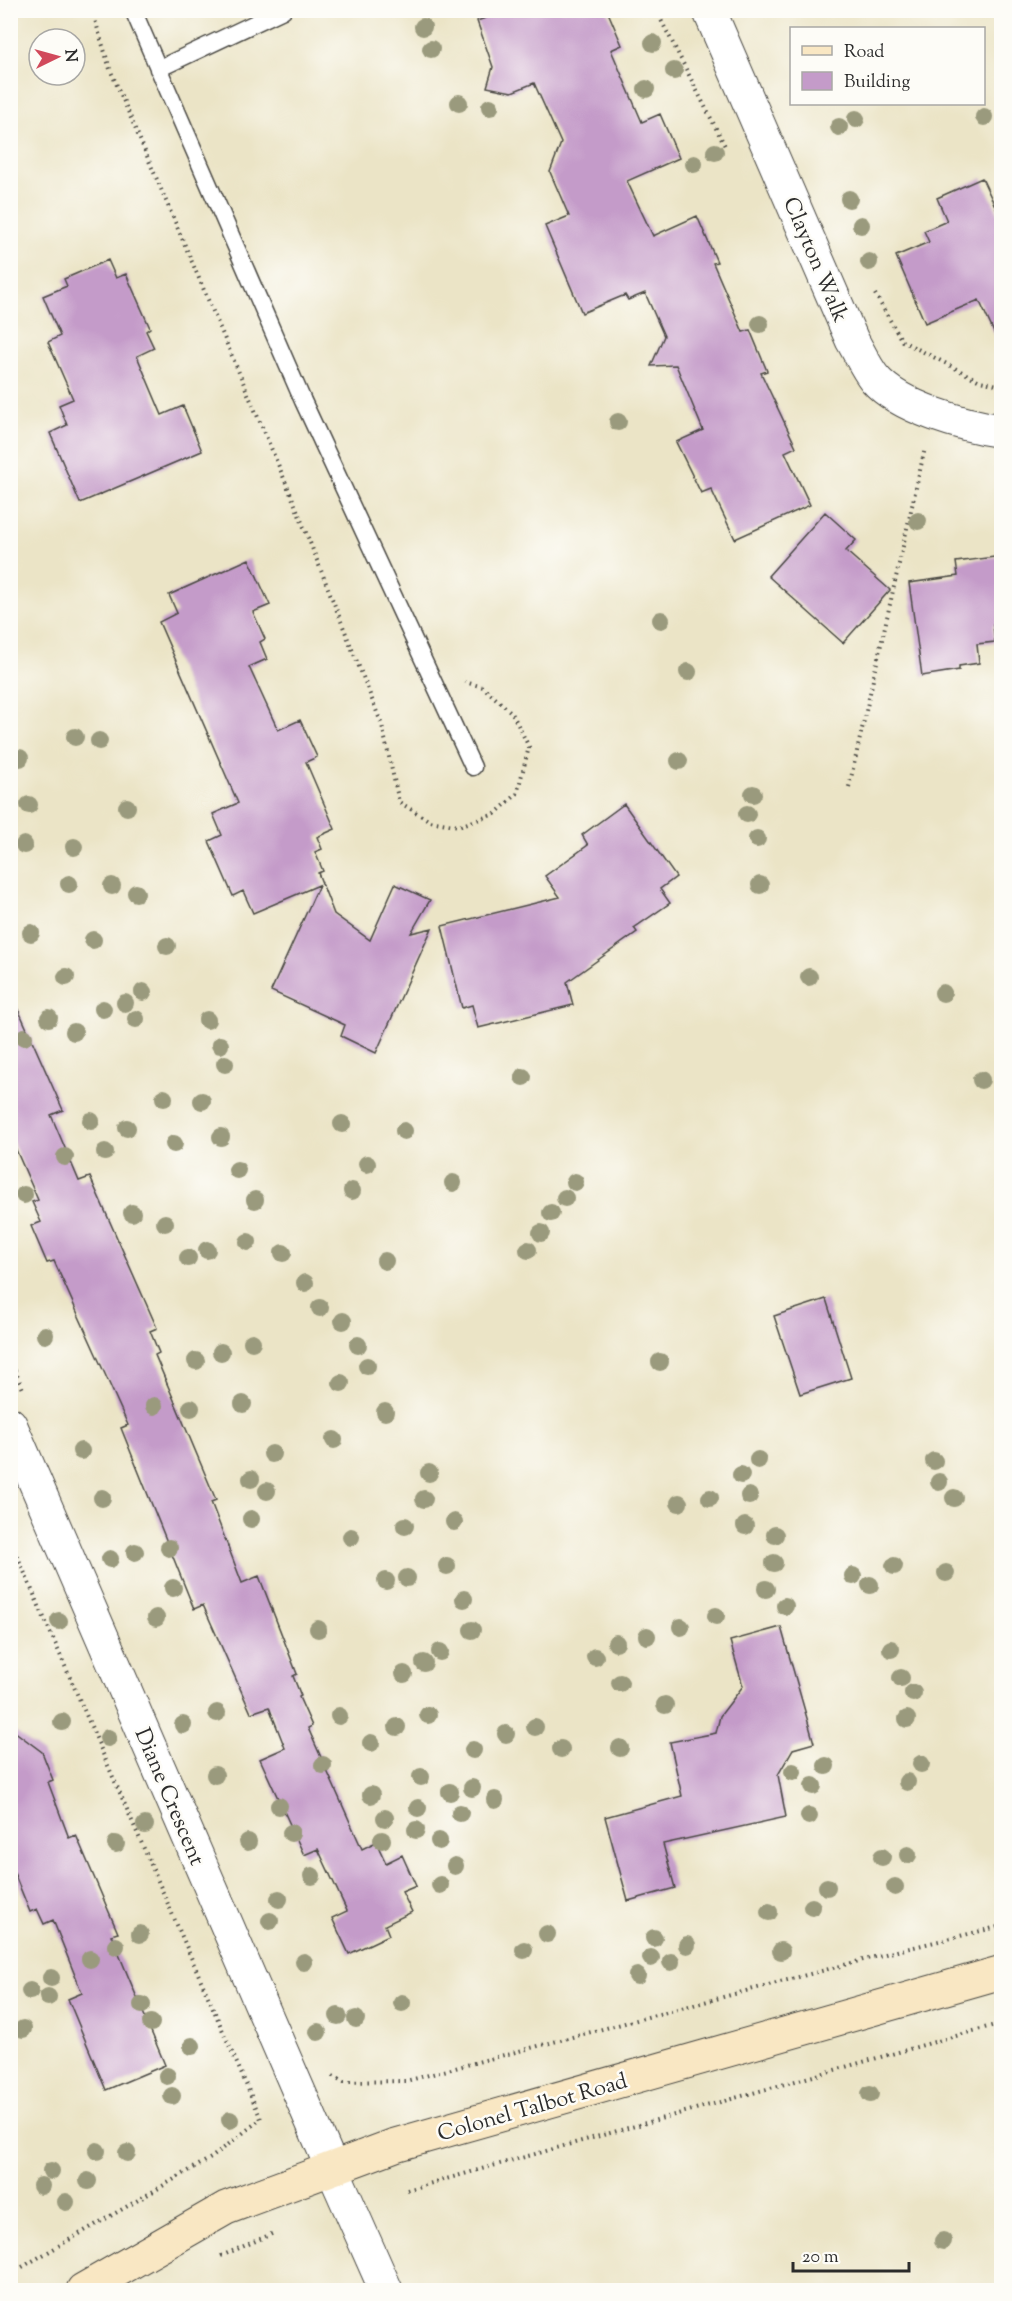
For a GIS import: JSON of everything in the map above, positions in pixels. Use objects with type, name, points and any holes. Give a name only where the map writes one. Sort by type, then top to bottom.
[{"type":"main road","name":"Colonel Talbot Road","points":[[83,2290],[226,2208],[395,2145],[1002,1972]]},
{"type":"street","name":"Clayton Walk","points":[[709,10],[852,340],[876,380],[909,403],[966,426],[1002,431]]},
{"type":"street","name":"Diane Crescent","points":[[10,1424],[386,2290]]},
{"type":"lane","points":[[133,10],[303,401],[473,767]]},
{"type":"lane","points":[[158,69],[283,10]]},
{"type":"path","points":[[869,284],[902,341],[980,381],[1002,386]]},
{"type":"path","points":[[849,788],[927,439]]},
{"type":"path","points":[[10,1539],[261,2119],[211,2158],[10,2274]]},
{"type":"path","points":[[344,2082],[406,2081],[897,1951],[1002,1926]]},
{"type":"path","points":[[407,2190],[1002,2023]]},
{"type":"building","points":[[508,10],[607,10],[622,45],[611,50],[642,122],[660,114],[679,158],[627,181],[653,236],[697,216],[717,262],[713,263],[743,332],[750,330],[767,371],[761,373],[796,447],[785,452],[810,505],[735,539],[711,489],[701,493],[676,442],[703,430],[676,365],[651,366],[664,336],[645,293],[628,300],[625,295],[582,313],[545,226],[569,216],[550,172],[561,143],[534,83],[512,92],[487,87],[493,67],[477,21]]},
{"type":"building","points":[[982,178],[1002,221],[1002,350],[979,300],[925,323],[896,256],[929,242],[924,231],[947,221],[937,198]]},
{"type":"building","points":[[108,260],[116,278],[126,274],[150,328],[146,331],[154,348],[137,356],[162,415],[183,406],[202,451],[80,503],[50,433],[67,425],[59,405],[73,399],[48,342],[60,336],[43,296],[67,286],[64,279]]},
{"type":"building","points":[[825,512],[856,540],[846,551],[890,590],[843,643],[768,576]]},
{"type":"building","points":[[1002,556],[1002,624],[993,625],[995,642],[977,644],[979,663],[959,666],[959,670],[922,676],[909,583],[958,576],[956,562]]},
{"type":"building","points":[[249,559],[270,605],[253,612],[265,639],[260,642],[267,659],[249,667],[278,730],[300,720],[317,757],[306,762],[335,829],[317,837],[322,849],[315,852],[323,871],[318,873],[334,914],[370,940],[395,884],[430,900],[411,933],[432,928],[376,1053],[341,1036],[345,1025],[271,991],[319,885],[253,913],[243,891],[233,896],[209,841],[222,835],[213,814],[238,803],[159,622],[177,613],[169,595]]},
{"type":"building","points":[[624,804],[676,877],[660,889],[670,903],[634,928],[637,932],[567,982],[573,1005],[478,1028],[472,1005],[462,1008],[442,926],[560,897],[545,876],[588,845],[582,835]]},
{"type":"building","points":[[11,993],[63,1110],[51,1115],[79,1181],[90,1177],[157,1328],[150,1331],[159,1353],[155,1355],[216,1500],[211,1502],[242,1583],[259,1576],[297,1674],[293,1676],[301,1696],[299,1697],[312,1726],[308,1728],[362,1849],[376,1842],[386,1863],[402,1855],[416,1886],[402,1892],[412,1912],[385,1925],[389,1935],[349,1954],[332,1918],[347,1911],[318,1849],[304,1855],[260,1759],[285,1748],[269,1707],[251,1713],[203,1605],[194,1609],[121,1428],[128,1425],[54,1261],[47,1263],[31,1226],[41,1222],[32,1202],[38,1200],[10,1136]]},
{"type":"building","points":[[826,1299],[851,1378],[800,1394],[774,1316]]},
{"type":"building","points":[[781,1627],[814,1743],[793,1749],[778,1775],[786,1817],[663,1844],[675,1888],[628,1901],[605,1817],[682,1796],[670,1742],[716,1733],[720,1716],[743,1686],[730,1641]]},
{"type":"building","points":[[10,1728],[42,1752],[53,1780],[48,1782],[69,1838],[76,1835],[118,1933],[111,1935],[165,2065],[106,2090],[68,1999],[82,1993],[53,1920],[44,1924],[37,1909],[30,1912],[10,1863]]}]
